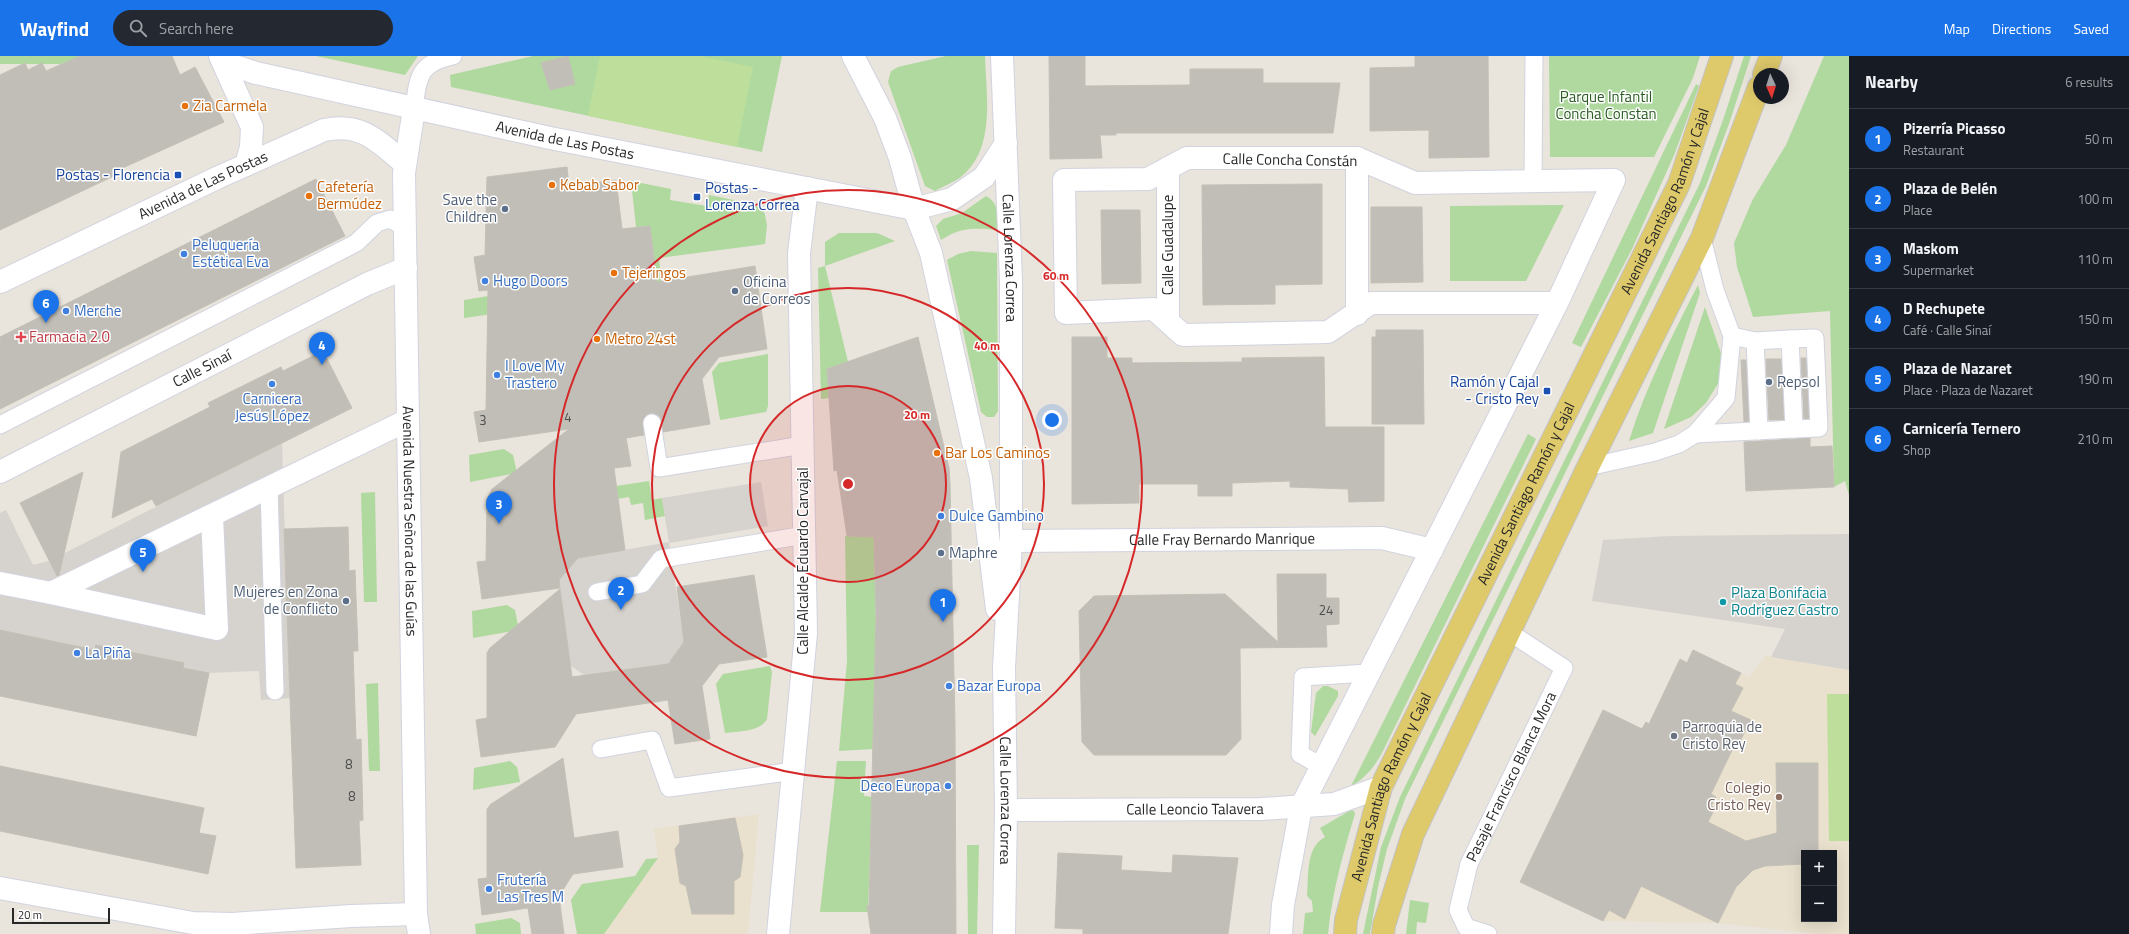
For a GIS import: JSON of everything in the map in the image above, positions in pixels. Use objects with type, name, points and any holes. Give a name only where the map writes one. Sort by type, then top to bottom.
[{"type":"main road","name":"Avenida Santiago Ramón y Cajal","points":[[1345,934],[1346,920],[1381,787],[1679,184],[1722,56]]},
{"type":"main road","points":[[1766,68],[1771,56]]},
{"type":"main road","points":[[1383,934],[1384,925],[1413,834],[1588,467],[1702,238],[1753,103]]},
{"type":"street","name":"Avenida de Las Postas","points":[[221,56],[236,66],[256,73],[414,109],[914,209]]},
{"type":"street","points":[[221,56],[252,127],[251,147],[246,165]]},
{"type":"street","name":"Calle Lorenza Correa","points":[[853,56],[885,118],[900,158],[914,209],[931,253],[981,478],[1004,668]]},
{"type":"street","name":"Calle Lorenza Correa","points":[[1002,56],[1011,258],[1011,541],[1004,668],[1006,810],[1004,934]]},
{"type":"street","name":"Avenida Nuestra Señora de las Guías","points":[[414,109],[404,163],[417,924]]},
{"type":"street","name":"Avenida de Las Postas","points":[[0,282],[314,134],[338,127],[364,132],[373,136],[404,163]]},
{"type":"street","name":"Calle Lorenza Correa","points":[[914,209],[952,199],[984,177],[1006,143]]},
{"type":"street","name":"Calle Concha Constán","points":[[1168,321],[1154,309],[1066,313],[1064,180],[1148,179],[1187,158],[1357,158],[1415,183],[1614,180],[1557,303]]},
{"type":"street","points":[[1357,158],[1357,314]]},
{"type":"street","name":"Calle Guadalupe","points":[[1168,168],[1168,321]]},
{"type":"street","name":"Calle Alcalde Eduardo Carvajal","points":[[778,934],[806,633],[799,253],[808,188]]},
{"type":"street","name":"Calle Sinaí","points":[[0,472],[367,284],[406,268]]},
{"type":"street","points":[[1168,321],[1183,336],[1328,332],[1357,314],[1371,303],[1557,303],[1432,550],[1320,766],[1301,807],[1283,905],[1281,934]]},
{"type":"street","points":[[51,593],[408,420]]},
{"type":"street","name":"Calle Lorenza Correa","points":[[981,478],[1002,531],[1011,541]]},
{"type":"street","points":[[0,583],[217,629],[212,516]]},
{"type":"street","name":"Calle Fray Bernardo Manrique","points":[[1011,541],[1382,538],[1432,550]]},
{"type":"street","name":"Calle Leoncio Talavera","points":[[1006,810],[1254,809],[1301,807],[1334,804],[1381,787]]},
{"type":"street","points":[[0,888],[193,923],[232,924],[351,916],[417,924]]},
{"type":"lane","points":[[414,109],[420,77],[426,68],[437,59],[453,56]]},
{"type":"lane","points":[[1533,182],[1534,56]]},
{"type":"lane","points":[[0,425],[356,243],[377,223],[390,219],[406,228]]},
{"type":"lane","points":[[1588,467],[1655,452],[1679,444],[1695,434],[1726,398],[1732,336],[1715,290],[1702,238]]},
{"type":"lane","points":[[1695,434],[1819,428],[1815,338],[1755,341],[1732,336]]},
{"type":"lane","points":[[1790,339],[1794,429]]},
{"type":"lane","points":[[1755,341],[1759,431]]},
{"type":"lane","points":[[652,423],[659,468],[803,445]]},
{"type":"lane","points":[[269,488],[275,691]]},
{"type":"lane","points":[[597,592],[642,584],[661,559],[805,535]]},
{"type":"lane","name":"Pasaje Francisco Blanca Mora","points":[[1488,934],[1466,927],[1458,910],[1469,864],[1564,668],[1509,632]]},
{"type":"lane","points":[[1320,766],[1300,754],[1303,677],[1368,673]]},
{"type":"lane","points":[[601,749],[652,740],[669,788],[794,771]]},
{"type":"shaded area","points":[[282,443],[290,698],[261,700],[259,671],[209,673],[0,630],[0,513],[6,510],[33,565],[49,561]]},
{"type":"shaded area","points":[[761,482],[768,526],[669,543],[684,642],[668,664],[585,676],[570,665],[559,580],[578,558],[669,542],[662,498]]},
{"type":"shaded area","name":"Plaza Bonifacia Rodríguez Castro","points":[[1849,534],[1849,670],[1771,657],[1785,629],[1592,601],[1603,540],[1670,536]]},
{"type":"shaded area","name":"Colegio Cristo Rey","points":[[1766,656],[1849,670],[1849,934],[1820,934],[1718,923],[1603,921],[1520,882],[1571,777],[1707,800],[1736,742],[1739,743],[1750,720],[1731,711],[1735,684],[1741,673],[1749,677]]},
{"type":"shaded area","points":[[759,814],[748,934],[604,934],[658,858],[654,829]]},
{"type":"green space","points":[[0,56],[97,56],[63,64],[0,64]]},
{"type":"green space","points":[[316,56],[418,56],[405,75]]},
{"type":"green space","points":[[533,56],[782,56],[762,152],[451,87],[450,75]]},
{"type":"green space","points":[[600,56],[700,56],[753,67],[737,147],[588,116]]},
{"type":"green space","points":[[946,56],[985,56],[987,120],[980,151],[973,164],[962,176],[935,191],[925,186],[888,82],[891,71],[898,67]]},
{"type":"green space","name":"Parque Infantil Concha Constan","points":[[1549,56],[1700,56],[1693,78],[1654,157],[1550,157]]},
{"type":"green space","points":[[1744,56],[1751,56],[1730,121],[1706,186],[1405,799],[1387,849],[1378,887],[1370,934],[1363,934],[1381,847],[1400,797],[1700,183]]},
{"type":"green space","points":[[1824,56],[1849,56],[1849,495],[1845,481],[1834,487],[1830,311],[1753,317],[1737,267],[1734,243],[1753,199],[1786,145]]},
{"type":"green space","points":[[1696,84],[1699,86],[1675,153],[1632,249],[1581,347],[1572,343]]},
{"type":"green space","points":[[631,181],[671,189],[670,200],[707,206],[709,195],[753,204],[764,211],[767,225],[765,244],[659,258],[663,298],[645,300],[653,251],[650,226],[636,227]]},
{"type":"green space","points":[[986,196],[994,202],[996,206],[997,230],[968,229],[955,233],[941,240],[936,226],[943,219],[962,213]]},
{"type":"green space","points":[[1564,205],[1526,281],[1450,281],[1450,206]]},
{"type":"green space","points":[[839,233],[877,233],[895,241],[825,266],[825,242]]},
{"type":"green space","points":[[971,251],[997,253],[998,411],[994,417],[987,417],[981,412],[947,260],[958,254]]},
{"type":"green space","points":[[825,266],[848,362],[827,369],[829,398],[821,399],[818,268]]},
{"type":"green space","points":[[1698,285],[1700,293],[1653,433],[1629,441],[1651,381]]},
{"type":"green space","points":[[501,294],[499,313],[464,318],[464,300]]},
{"type":"green space","points":[[1705,307],[1722,356],[1719,382],[1706,403],[1691,417],[1664,429]]},
{"type":"green space","points":[[768,354],[768,406],[766,412],[720,420],[712,372],[719,363]]},
{"type":"green space","points":[[1528,434],[1536,439],[1382,753],[1369,772],[1351,786]]},
{"type":"green space","points":[[504,449],[513,455],[517,473],[470,482],[469,455]]},
{"type":"green space","points":[[649,481],[652,500],[662,498],[665,516],[645,520],[643,503],[631,505],[629,497],[592,503],[590,490]]},
{"type":"green space","points":[[375,492],[377,602],[364,602],[361,493]]},
{"type":"green space","points":[[845,536],[874,537],[876,635],[873,749],[839,751],[847,661]]},
{"type":"green space","points":[[507,605],[515,610],[519,630],[473,638],[472,611]]},
{"type":"green space","points":[[770,666],[772,672],[767,719],[764,723],[754,729],[725,733],[716,684],[723,674]]},
{"type":"green space","points":[[378,683],[380,771],[369,771],[366,684]]},
{"type":"green space","points":[[1323,686],[1328,686],[1338,691],[1338,696],[1315,736],[1311,732],[1316,693]]},
{"type":"green space","points":[[1827,694],[1849,694],[1849,841],[1829,841]]},
{"type":"green space","points":[[510,761],[517,767],[520,782],[473,790],[474,768]]},
{"type":"green space","points":[[837,761],[866,761],[864,796],[872,797],[868,912],[820,912]]},
{"type":"green space","points":[[1351,810],[1354,811],[1355,814],[1338,873],[1328,934],[1303,934],[1305,913],[1313,912],[1312,901],[1307,896],[1308,871],[1314,848],[1325,837],[1320,828]]},
{"type":"green space","points":[[967,845],[979,845],[977,934],[968,934]]},
{"type":"green space","points":[[658,858],[604,934],[577,934],[571,900],[582,884],[635,876],[646,859]]},
{"type":"green space","points":[[1410,900],[1429,903],[1426,923],[1417,922],[1416,934],[1406,934]]},
{"type":"green space","points":[[511,918],[520,923],[521,934],[476,934],[475,924]]},
{"type":"building","points":[[80,56],[172,56],[180,75],[195,67],[224,122],[116,171],[118,174],[0,230],[0,75],[25,63],[28,70],[42,63],[46,71]]},
{"type":"building","points":[[568,56],[575,84],[550,90],[541,63]]},
{"type":"building","points":[[1049,56],[1085,56],[1085,86],[1190,85],[1190,69],[1263,69],[1263,83],[1340,83],[1333,133],[1116,133],[1116,135],[1100,135],[1102,158],[1050,159]]},
{"type":"building","points":[[1415,56],[1488,56],[1489,157],[1429,158],[1429,130],[1370,131],[1370,68],[1415,67]]},
{"type":"building","points":[[567,167],[569,186],[616,180],[622,229],[650,226],[657,282],[755,266],[767,349],[719,357],[702,379],[710,424],[663,432],[660,417],[650,413],[643,420],[644,435],[626,438],[631,466],[614,468],[625,550],[578,558],[559,580],[560,588],[482,599],[477,562],[486,561],[487,499],[492,489],[569,429],[479,442],[474,412],[486,410],[488,290],[479,291],[474,257],[485,255],[487,177]]},
{"type":"building","points":[[316,179],[345,236],[0,409],[0,337]]},
{"type":"building","points":[[1322,184],[1322,284],[1275,285],[1275,304],[1203,305],[1202,185]]},
{"type":"building","points":[[1371,207],[1422,207],[1423,282],[1371,283]]},
{"type":"building","points":[[1101,210],[1140,210],[1141,283],[1102,284]]},
{"type":"building","points":[[1376,330],[1423,330],[1424,424],[1372,424],[1372,337],[1376,337]]},
{"type":"building","points":[[918,337],[949,468],[955,725],[956,934],[871,934],[867,906],[869,906],[876,615],[874,537],[847,536],[837,470],[834,471],[827,369]]},
{"type":"building","points":[[1072,337],[1107,337],[1107,358],[1132,358],[1132,363],[1242,362],[1242,358],[1324,357],[1325,427],[1384,427],[1384,501],[1349,502],[1348,489],[1290,487],[1290,481],[1232,483],[1232,496],[1198,496],[1198,484],[1139,484],[1139,503],[1072,504]]},
{"type":"building","points":[[323,351],[352,408],[156,506],[152,499],[112,518],[121,452],[210,407],[208,403],[281,367],[283,371]]},
{"type":"building","points":[[1801,358],[1806,358],[1809,418],[1804,419]]},
{"type":"building","points":[[1766,359],[1781,359],[1784,420],[1769,420]]},
{"type":"building","points":[[1741,360],[1746,360],[1749,421],[1744,422]]},
{"type":"building","points":[[1810,438],[1810,447],[1832,446],[1834,487],[1746,491],[1744,442]]},
{"type":"building","points":[[83,472],[59,575],[57,576],[20,503]]},
{"type":"building","points":[[348,527],[349,571],[355,570],[358,651],[353,651],[356,740],[361,739],[363,820],[359,821],[361,865],[296,868],[284,529]]},
{"type":"building","points":[[1277,574],[1326,574],[1326,598],[1339,598],[1339,624],[1326,625],[1327,647],[1240,648],[1241,739],[1226,755],[1094,755],[1082,742],[1079,611],[1094,596],[1225,594],[1278,642]]},
{"type":"building","points":[[754,575],[767,657],[719,664],[702,686],[710,739],[675,744],[668,700],[576,714],[555,747],[481,757],[476,720],[487,718],[487,653],[490,648],[560,589],[572,677],[668,664],[684,642],[677,587]]},
{"type":"building","points":[[0,630],[95,650],[96,645],[184,663],[183,668],[209,673],[196,736],[0,696]]},
{"type":"building","points":[[1693,650],[1741,673],[1735,684],[1743,688],[1731,711],[1751,720],[1739,743],[1736,742],[1711,794],[1716,797],[1711,806],[1715,808],[1708,822],[1746,841],[1777,833],[1776,763],[1818,763],[1818,850],[1801,850],[1801,864],[1765,866],[1753,870],[1736,887],[1718,923],[1641,886],[1625,919],[1609,910],[1603,921],[1520,882],[1603,710],[1642,729],[1646,722],[1649,724],[1680,659],[1687,663]]},
{"type":"building","points":[[563,758],[574,838],[618,831],[623,867],[573,874],[559,896],[564,934],[532,934],[528,908],[482,915],[478,879],[487,878],[487,809],[491,804]]},
{"type":"building","points":[[0,766],[204,808],[199,833],[216,836],[208,874],[0,831]]},
{"type":"building","points":[[735,818],[743,855],[740,877],[734,881],[734,914],[692,914],[686,886],[680,883],[675,849],[680,842],[679,826]]},
{"type":"building","points":[[1058,853],[1122,856],[1121,870],[1172,873],[1173,855],[1238,858],[1228,934],[1083,934],[1083,929],[1055,928]]},
{"type":"place","name":"Zia Carmela","points":[[185,106]]},
{"type":"place","name":"Postas - Florencia","points":[[178,175]]},
{"type":"place","name":"Kebab Sabor","points":[[552,185]]},
{"type":"place","name":"Cafetería Bermúdez","points":[[309,196]]},
{"type":"place","name":"Postas - Lorenza Correa","points":[[697,197]]},
{"type":"place","name":"Save the Children","points":[[505,209]]},
{"type":"place","name":"Peluquería Estética Eva","points":[[184,254]]},
{"type":"place","name":"Tejeringos","points":[[614,273]]},
{"type":"place","name":"Hugo Doors","points":[[485,281]]},
{"type":"place","name":"Oficina de Correos","points":[[735,291]]},
{"type":"place","name":"Merche","points":[[66,311]]},
{"type":"place","name":"Carnicería Ternero","points":[[46,323]]},
{"type":"place","name":"Farmacia 2.0","points":[[21,337]]},
{"type":"place","name":"Metro 24st","points":[[597,339]]},
{"type":"place","name":"D Rechupete","points":[[322,365]]},
{"type":"place","name":"I Love My Trastero","points":[[497,375]]},
{"type":"place","name":"Repsol","points":[[1769,382]]},
{"type":"place","name":"Carnicera Jesús López","points":[[272,384]]},
{"type":"place","name":"Ramón y Cajal - Cristo Rey","points":[[1547,391]]},
{"type":"place","name":"Bar Los Caminos","points":[[937,453]]},
{"type":"place","name":"Dulce Gambino","points":[[941,516]]},
{"type":"place","name":"Maskom","points":[[499,524]]},
{"type":"place","name":"Maphre","points":[[941,553]]},
{"type":"place","name":"Plaza de Nazaret","points":[[143,572]]},
{"type":"place","name":"Mujeres en Zona de Conflicto","points":[[346,601]]},
{"type":"place","name":"Plaza Bonifacia Rodríguez Castro","points":[[1723,602]]},
{"type":"place","name":"Plaza de Belén","points":[[621,610]]},
{"type":"place","name":"Pizerría Picasso","points":[[943,622]]},
{"type":"place","name":"La Piña","points":[[77,653]]},
{"type":"place","name":"Bazar Europa","points":[[949,686]]},
{"type":"place","name":"Parroquia de Cristo Rey","points":[[1674,736]]},
{"type":"place","name":"Deco Europa","points":[[948,786]]},
{"type":"place","name":"Colegio Cristo Rey","points":[[1779,797]]},
{"type":"place","name":"Frutería Las Tres M","points":[[489,889]]}]
